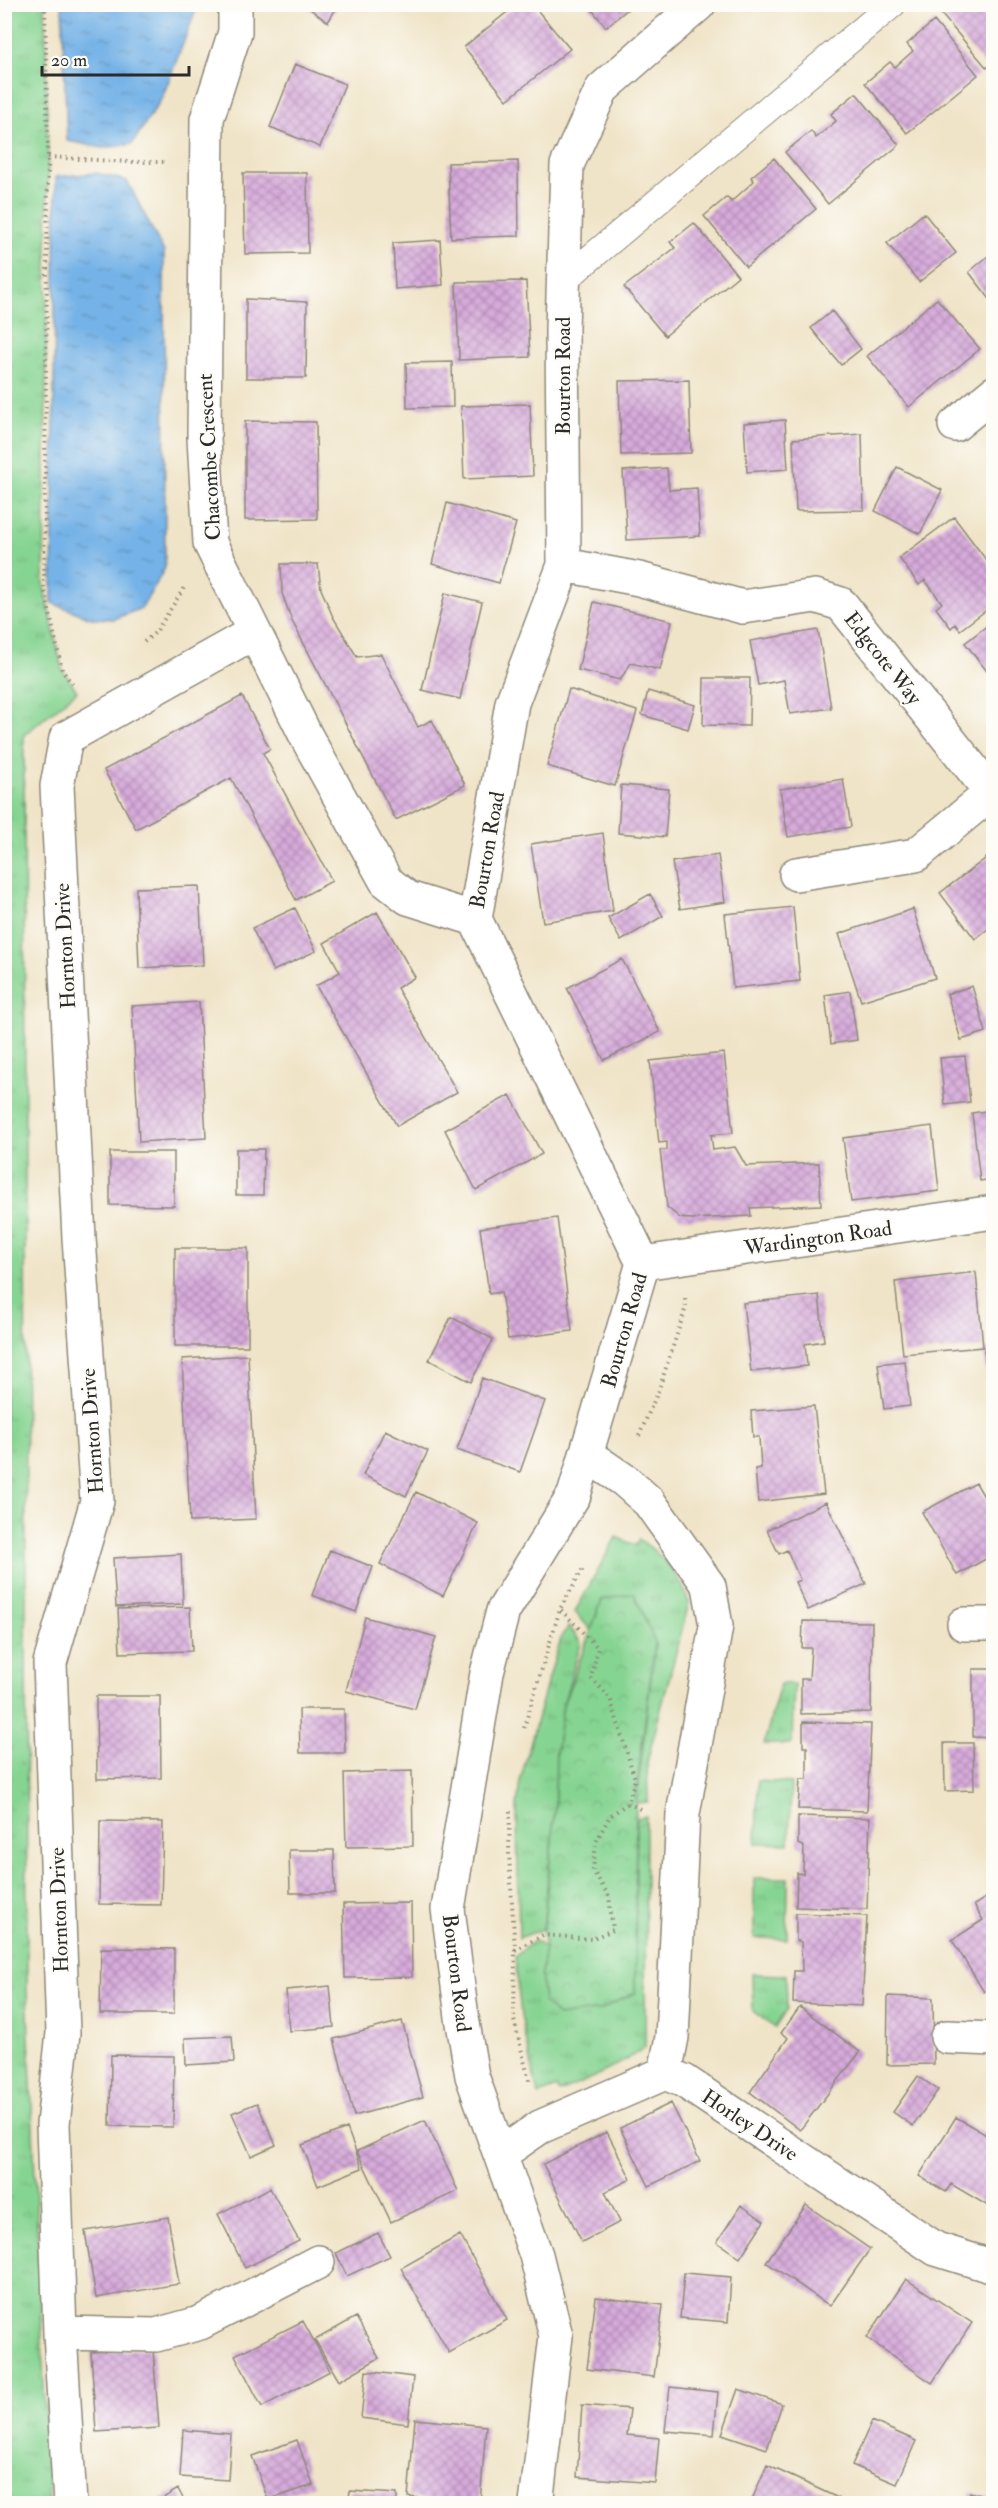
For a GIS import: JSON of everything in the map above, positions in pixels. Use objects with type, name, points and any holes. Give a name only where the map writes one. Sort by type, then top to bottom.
[{"type":"street","name":"Chacombe Crescent","points":[[236,4],[235,32],[207,119],[204,438],[210,543],[307,738],[386,881],[408,898],[475,919]]},
{"type":"street","name":"Bourton Road","points":[[536,2504],[556,2336],[536,2255],[472,2076],[448,1909],[487,1673],[503,1611],[574,1495],[643,1263],[526,1019],[475,919],[512,703],[564,565],[563,281],[567,165],[602,89],[699,4]]},
{"type":"street","points":[[955,425],[993,393]]},
{"type":"street","name":"Edgcote Way","points":[[564,565],[639,579],[743,607],[815,596],[842,604],[992,794],[916,855],[796,874]]},
{"type":"street","name":"Hornton Drive","points":[[70,2504],[60,2333],[53,2124],[63,2033],[51,1663],[98,1501],[79,1238],[57,786],[66,738],[254,633]]},
{"type":"street","name":"Wardington Road","points":[[643,1263],[993,1212]]},
{"type":"street","points":[[501,2154],[540,2127],[665,2073],[672,2037],[683,1814],[716,1626],[709,1586],[649,1502],[624,1480],[587,1455]]},
{"type":"street","points":[[947,2037],[993,2039]]},
{"type":"street","name":"Horley Drive","points":[[665,2073],[684,2081],[936,2249],[993,2267]]},
{"type":"street","points":[[60,2333],[156,2335],[200,2322],[318,2262]]},
{"type":"lane","points":[[563,281],[892,4]]},
{"type":"path","points":[[45,4],[48,157],[44,587],[62,670],[98,720]]},
{"type":"path","points":[[48,157],[129,162]]},
{"type":"path","points":[[624,1480],[628,1460],[659,1389],[686,1307],[683,1257]]},
{"type":"path","points":[[523,1731],[560,1609],[589,1557]]},
{"type":"path","points":[[515,1950],[543,1935],[591,1939],[613,1930],[609,1896],[593,1871],[596,1842],[610,1816],[628,1803],[634,1779],[610,1698],[591,1678],[598,1648],[560,1609]]},
{"type":"path","points":[[510,1809],[509,1855],[515,1950],[514,2020],[540,2127]]},
{"type":"green space","points":[[45,4],[48,157],[44,587],[62,669],[77,691],[24,735],[27,1989],[49,2503],[5,2504],[4,5]]},
{"type":"green space","points":[[616,1537],[636,1546],[639,1539],[655,1552],[676,1575],[689,1603],[647,1762],[648,1802],[636,1803],[655,1643],[646,1623],[602,1600],[591,1630],[575,1612]]},
{"type":"green space","points":[[634,1593],[655,1643],[636,1791],[635,1993],[600,2010],[558,2016],[544,2003],[541,1973],[545,1948],[543,1935],[555,1806],[556,1753],[563,1705],[602,1600]]},
{"type":"green space","points":[[569,1626],[581,1643],[563,1705],[556,1753],[555,1806],[543,1929],[519,1938],[517,1805],[520,1781],[562,1635]]},
{"type":"green space","points":[[780,1684],[794,1684],[792,1744],[764,1744]]},
{"type":"green space","points":[[758,1781],[791,1783],[789,1844],[756,1843]]},
{"type":"green space","points":[[646,1816],[645,2047],[614,2067],[582,2083],[559,2092],[556,2087],[538,2095],[521,2015],[515,1957],[534,1940],[545,1948],[541,1973],[635,1993],[636,1818]]},
{"type":"green space","points":[[754,1878],[788,1878],[787,1939],[754,1938]]},
{"type":"green space","points":[[752,1974],[786,1975],[787,2009],[775,2028],[753,2011]]},
{"type":"water","points":[[62,5],[198,5],[162,98],[132,144],[103,148],[67,141]]},
{"type":"water","points":[[96,173],[127,181],[164,252],[165,568],[142,608],[114,619],[91,618],[52,603],[56,177]]},
{"type":"building","points":[[303,4],[339,4],[328,22]]},
{"type":"building","points":[[517,4],[532,4],[570,49],[507,100],[464,47]]},
{"type":"building","points":[[587,4],[634,4],[606,27]]},
{"type":"building","points":[[955,4],[993,4],[993,63],[987,68],[942,15]]},
{"type":"building","points":[[934,21],[978,75],[907,133],[865,83],[890,62],[895,67],[913,51],[907,44]]},
{"type":"building","points":[[295,64],[345,84],[320,147],[270,127]]},
{"type":"building","points":[[856,93],[899,145],[828,204],[785,152],[811,131],[816,138],[836,121],[831,114]]},
{"type":"building","points":[[774,158],[816,209],[746,267],[704,216],[727,197],[731,202],[754,181],[751,177]]},
{"type":"building","points":[[518,161],[519,236],[451,238],[448,163]]},
{"type":"building","points":[[243,173],[307,173],[308,253],[245,254]]},
{"type":"building","points":[[924,213],[956,253],[919,282],[887,243]]},
{"type":"building","points":[[694,223],[738,276],[665,336],[624,287],[675,248],[670,242]]},
{"type":"building","points":[[440,240],[443,285],[395,289],[393,243]]},
{"type":"building","points":[[993,252],[993,303],[969,272]]},
{"type":"building","points":[[526,281],[530,357],[459,360],[456,282]]},
{"type":"building","points":[[246,299],[307,302],[306,378],[246,378]]},
{"type":"building","points":[[937,299],[980,349],[909,407],[867,356]]},
{"type":"building","points":[[832,311],[861,349],[841,365],[811,328]]},
{"type":"building","points":[[452,362],[453,407],[407,408],[406,363]]},
{"type":"building","points":[[689,380],[691,453],[621,455],[619,381]]},
{"type":"building","points":[[530,404],[533,476],[464,479],[461,406]]},
{"type":"building","points":[[785,420],[788,469],[747,472],[744,423]]},
{"type":"building","points":[[245,421],[316,422],[317,519],[245,520]]},
{"type":"building","points":[[862,434],[864,510],[796,511],[793,439]]},
{"type":"building","points":[[897,467],[942,490],[920,534],[875,511]]},
{"type":"building","points":[[667,468],[669,490],[697,488],[700,536],[627,540],[623,471]]},
{"type":"building","points":[[447,503],[516,523],[499,583],[432,564]]},
{"type":"building","points":[[954,517],[993,569],[993,605],[960,630],[955,624],[951,628],[936,608],[942,603],[925,580],[919,585],[899,558]]},
{"type":"building","points":[[281,564],[318,564],[321,589],[333,617],[357,657],[381,654],[418,727],[432,720],[465,785],[396,820],[292,621],[282,593]]},
{"type":"building","points":[[445,593],[482,602],[460,699],[422,690]]},
{"type":"building","points":[[594,602],[672,621],[660,670],[631,663],[620,680],[578,670]]},
{"type":"building","points":[[993,621],[993,679],[965,643]]},
{"type":"building","points":[[818,630],[831,708],[790,714],[784,680],[758,685],[750,641]]},
{"type":"building","points":[[704,678],[750,678],[749,726],[703,725]]},
{"type":"building","points":[[569,689],[637,711],[615,786],[547,766]]},
{"type":"building","points":[[648,691],[695,705],[688,729],[642,715]]},
{"type":"building","points":[[242,696],[270,749],[263,753],[332,881],[296,900],[231,778],[136,829],[104,770]]},
{"type":"building","points":[[843,779],[851,827],[788,837],[780,789]]},
{"type":"building","points":[[621,785],[669,789],[665,837],[618,833]]},
{"type":"building","points":[[603,833],[613,911],[543,922],[531,844]]},
{"type":"building","points":[[993,853],[993,925],[975,939],[940,893]]},
{"type":"building","points":[[718,855],[725,902],[680,909],[672,862]]},
{"type":"building","points":[[199,886],[203,965],[139,968],[136,888]]},
{"type":"building","points":[[650,894],[663,916],[621,941],[608,918]]},
{"type":"building","points":[[793,907],[800,981],[733,988],[725,914]]},
{"type":"building","points":[[295,908],[316,951],[273,971],[252,928]]},
{"type":"building","points":[[913,909],[935,978],[861,1001],[839,934]]},
{"type":"building","points":[[377,912],[415,977],[397,988],[457,1092],[397,1126],[316,986],[340,972],[324,943]]},
{"type":"building","points":[[622,959],[660,1032],[604,1060],[567,988]]},
{"type":"building","points":[[972,986],[986,1032],[961,1040],[947,994]]},
{"type":"building","points":[[850,991],[857,1040],[831,1044],[825,995]]},
{"type":"building","points":[[199,1002],[206,1138],[139,1142],[132,1006]]},
{"type":"building","points":[[724,1053],[733,1133],[711,1135],[713,1150],[735,1147],[746,1166],[819,1163],[821,1205],[750,1208],[751,1216],[691,1219],[680,1218],[667,1207],[660,1150],[667,1150],[667,1142],[659,1143],[650,1061]]},
{"type":"building","points":[[965,1056],[970,1102],[945,1105],[940,1058]]},
{"type":"building","points":[[510,1095],[542,1154],[476,1190],[445,1130]]},
{"type":"building","points":[[993,1110],[993,1179],[980,1181],[972,1113]]},
{"type":"building","points":[[932,1126],[939,1191],[851,1202],[843,1138]]},
{"type":"building","points":[[236,1149],[264,1149],[263,1195],[236,1195]]},
{"type":"building","points":[[110,1152],[174,1152],[174,1206],[110,1205]]},
{"type":"building","points":[[557,1218],[572,1331],[508,1339],[501,1292],[489,1294],[480,1228]]},
{"type":"building","points":[[175,1248],[248,1248],[248,1346],[175,1346]]},
{"type":"building","points":[[976,1272],[983,1347],[903,1354],[895,1282]]},
{"type":"building","points":[[819,1295],[824,1341],[805,1344],[807,1366],[751,1372],[743,1303]]},
{"type":"building","points":[[451,1317],[493,1339],[471,1382],[429,1360]]},
{"type":"building","points":[[993,1349],[993,1397],[989,1397],[984,1350]]},
{"type":"building","points":[[248,1355],[256,1519],[190,1522],[182,1359]]},
{"type":"building","points":[[905,1361],[910,1406],[884,1409],[878,1364]]},
{"type":"building","points":[[482,1378],[545,1401],[520,1472],[457,1450]]},
{"type":"building","points":[[814,1406],[824,1494],[758,1502],[755,1469],[761,1468],[759,1437],[753,1437],[751,1411]]},
{"type":"building","points":[[385,1430],[428,1451],[406,1496],[363,1475]]},
{"type":"building","points":[[976,1483],[993,1512],[993,1555],[957,1575],[922,1512]]},
{"type":"building","points":[[416,1492],[478,1523],[443,1596],[380,1564]]},
{"type":"building","points":[[826,1502],[866,1584],[808,1610],[795,1582],[800,1580],[787,1550],[779,1554],[767,1530]]},
{"type":"building","points":[[330,1550],[373,1567],[356,1612],[312,1595]]},
{"type":"building","points":[[181,1554],[183,1604],[116,1607],[113,1558]]},
{"type":"building","points":[[190,1607],[192,1651],[120,1653],[118,1609]]},
{"type":"building","points":[[365,1617],[436,1637],[415,1709],[346,1691]]},
{"type":"building","points":[[803,1621],[872,1622],[871,1712],[801,1714],[801,1679],[809,1679],[811,1648],[802,1648]]},
{"type":"building","points":[[973,1669],[993,1669],[993,1738],[973,1737]]},
{"type":"building","points":[[96,1696],[160,1696],[161,1778],[97,1779]]},
{"type":"building","points":[[299,1709],[344,1709],[345,1753],[300,1753]]},
{"type":"building","points":[[803,1722],[871,1724],[867,1811],[798,1809],[800,1779],[807,1779],[807,1747],[803,1747]]},
{"type":"building","points":[[944,1743],[973,1743],[974,1790],[945,1791]]},
{"type":"building","points":[[412,1771],[413,1846],[346,1847],[344,1773]]},
{"type":"building","points":[[798,1816],[870,1818],[867,1909],[796,1907],[797,1873],[803,1874],[804,1847],[798,1844]]},
{"type":"building","points":[[100,1821],[163,1822],[161,1905],[99,1904]]},
{"type":"building","points":[[289,1850],[334,1850],[335,1893],[290,1893]]},
{"type":"building","points":[[993,1893],[993,1986],[984,1992],[952,1940],[983,1920],[974,1905]]},
{"type":"building","points":[[411,1903],[412,1977],[345,1978],[343,1904]]},
{"type":"building","points":[[796,1913],[867,1916],[862,2006],[793,2003],[794,1971],[802,1971],[801,1942],[796,1940]]},
{"type":"building","points":[[101,1948],[174,1949],[174,2014],[100,2014]]},
{"type":"building","points":[[330,1986],[334,2027],[289,2031],[286,1990]]},
{"type":"building","points":[[888,1996],[933,1998],[934,2064],[887,2065]]},
{"type":"building","points":[[800,2007],[860,2052],[800,2130],[750,2092],[788,2038],[781,2033]]},
{"type":"building","points":[[402,2021],[423,2097],[354,2116],[334,2039]]},
{"type":"building","points":[[232,2036],[234,2062],[186,2065],[185,2038]]},
{"type":"building","points":[[111,2055],[174,2056],[173,2127],[110,2126]]},
{"type":"building","points":[[918,2076],[938,2090],[913,2126],[893,2112]]},
{"type":"building","points":[[257,2103],[276,2145],[251,2156],[232,2113]]},
{"type":"building","points":[[671,2103],[700,2161],[649,2186],[620,2128]]},
{"type":"building","points":[[956,2117],[993,2139],[993,2209],[951,2184],[946,2192],[919,2176]]},
{"type":"building","points":[[425,2120],[458,2191],[391,2222],[357,2151]]},
{"type":"building","points":[[347,2128],[362,2168],[318,2186],[302,2145]]},
{"type":"building","points":[[607,2132],[631,2179],[605,2192],[620,2222],[582,2242],[543,2164]]},
{"type":"building","points":[[270,2188],[299,2241],[245,2268],[218,2214]]},
{"type":"building","points":[[741,2205],[764,2221],[740,2258],[717,2242]]},
{"type":"building","points":[[806,2205],[870,2249],[830,2306],[766,2262]]},
{"type":"building","points":[[168,2217],[179,2284],[96,2298],[85,2231]]},
{"type":"building","points":[[378,2233],[390,2256],[347,2276],[336,2253]]},
{"type":"building","points":[[460,2235],[507,2320],[449,2353],[401,2268]]},
{"type":"building","points":[[684,2273],[731,2277],[728,2322],[680,2318]]},
{"type":"building","points":[[906,2279],[972,2323],[932,2383],[867,2338]]},
{"type":"building","points":[[596,2297],[663,2305],[654,2377],[587,2369]]},
{"type":"building","points":[[356,2317],[379,2358],[339,2381],[315,2340]]},
{"type":"building","points":[[303,2321],[330,2371],[262,2407],[235,2355]]},
{"type":"building","points":[[153,2349],[159,2428],[96,2432],[91,2352]]},
{"type":"building","points":[[366,2371],[413,2377],[408,2424],[361,2418]]},
{"type":"building","points":[[670,2387],[718,2392],[714,2435],[665,2431]]},
{"type":"building","points":[[738,2389],[782,2404],[767,2449],[722,2434]]},
{"type":"building","points":[[582,2405],[630,2409],[627,2435],[659,2438],[655,2483],[577,2477]]},
{"type":"building","points":[[415,2419],[486,2426],[480,2503],[408,2497]]},
{"type":"building","points":[[872,2421],[916,2441],[897,2484],[852,2465]]},
{"type":"building","points":[[183,2430],[231,2434],[228,2480],[180,2477]]},
{"type":"building","points":[[297,2440],[313,2485],[268,2500],[252,2456]]},
{"type":"building","points":[[767,2465],[838,2498],[836,2504],[750,2504]]},
{"type":"building","points":[[178,2489],[186,2504],[153,2504]]},
{"type":"building","points":[[350,2491],[397,2494],[397,2504],[348,2504]]},
{"type":"building","points":[[970,2492],[993,2499],[992,2504],[967,2504]]}]
